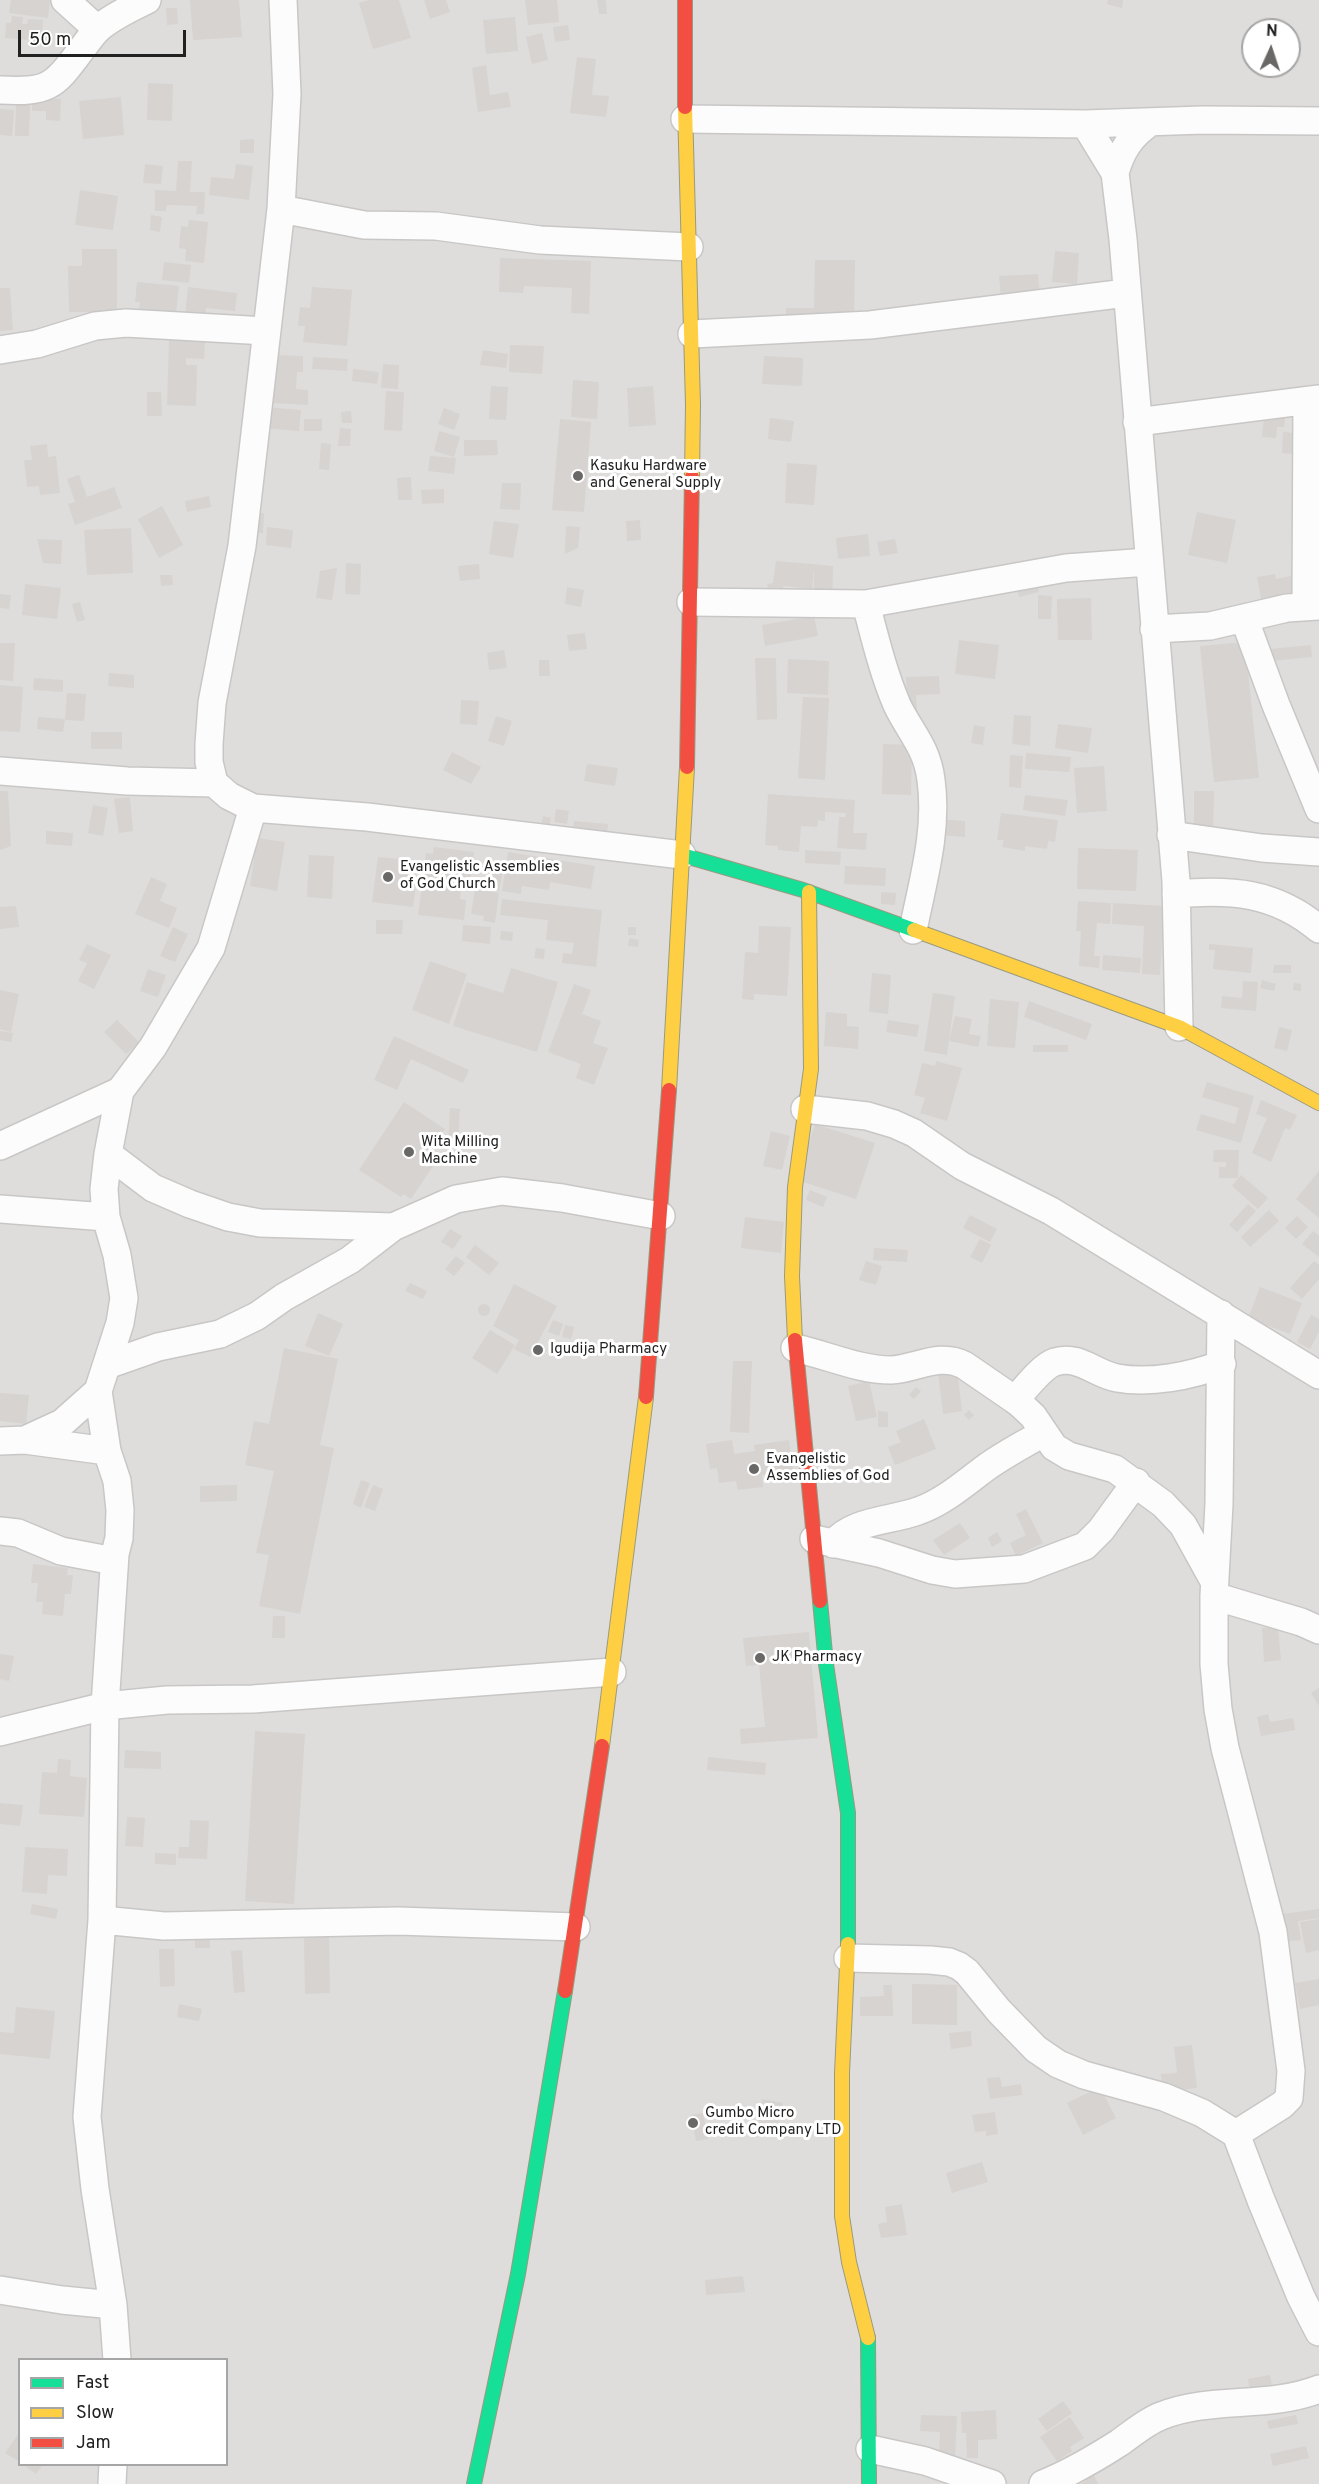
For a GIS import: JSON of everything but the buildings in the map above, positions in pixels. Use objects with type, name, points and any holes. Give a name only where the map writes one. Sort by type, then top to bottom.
[{"type":"main road","points":[[474,2484],[518,2274],[576,1927],[612,1672],[646,1398],[661,1215],[688,728],[693,405],[685,119],[685,0]]},
{"type":"main road","points":[[682,855],[809,892],[1179,1027],[1319,1103]]},
{"type":"main road","points":[[809,892],[811,1070],[795,1187],[792,1276],[795,1348],[823,1541],[826,1664],[848,1813],[848,1958],[842,2073],[842,2216],[849,2262],[868,2338],[869,2484]]},
{"type":"street","points":[[65,0],[97,29]]},
{"type":"street","points":[[0,90],[25,91],[46,87],[60,77],[97,29],[117,15],[147,0]]},
{"type":"street","points":[[283,0],[287,94],[281,209],[242,546],[212,703],[209,762],[214,783],[229,796],[253,808],[367,817],[682,855]]},
{"type":"street","points":[[685,119],[1085,124],[1319,121]]},
{"type":"street","points":[[1150,122],[1129,142],[1119,158],[1115,173],[1123,239],[1176,887],[1179,1027]]},
{"type":"street","points":[[1085,124],[1115,173]]},
{"type":"street","points":[[281,209],[364,225],[436,226],[540,240],[689,247]]},
{"type":"street","points":[[692,334],[870,325],[1126,293]]},
{"type":"street","points":[[0,350],[37,344],[94,326],[126,323],[266,332]]},
{"type":"street","points":[[1137,422],[1313,400],[1312,606],[1210,626],[1154,629]]},
{"type":"street","points":[[691,602],[866,604],[1066,568],[1148,562]]},
{"type":"street","points":[[866,604],[884,675],[899,708],[924,752],[931,779],[933,829],[913,930]]},
{"type":"street","points":[[1244,618],[1276,705],[1319,809]]},
{"type":"street","points":[[0,771],[127,781],[214,783]]},
{"type":"street","points":[[117,2358],[113,2305],[95,2189],[87,2117],[102,1920],[105,1706],[114,1561],[119,1538],[120,1510],[117,1481],[107,1451],[98,1391],[120,1323],[124,1298],[117,1255],[106,1217],[104,1189],[120,1091],[153,1047],[211,948],[253,808]]},
{"type":"street","points":[[1171,835],[1212,842],[1319,852]]},
{"type":"street","points":[[1176,887],[1212,842]]},
{"type":"street","points":[[1176,887],[1256,896],[1300,914],[1319,929]]},
{"type":"street","points":[[0,1146],[120,1091]]},
{"type":"street","points":[[805,1109],[867,1116],[914,1133],[962,1166],[1051,1211],[1319,1375]]},
{"type":"street","points":[[108,1154],[153,1188],[228,1217],[260,1222],[393,1227]]},
{"type":"street","points":[[106,1365],[158,1347],[220,1334],[257,1316],[284,1297],[350,1260],[393,1227],[456,1199],[502,1191],[562,1198],[661,1215]]},
{"type":"street","points":[[0,1209],[106,1217]]},
{"type":"street","points":[[1221,1314],[1222,1364],[1214,1589],[1214,1664],[1218,1709],[1225,1748],[1273,1932],[1292,2071],[1289,2098],[1282,2106],[1236,2134]]},
{"type":"street","points":[[120,1323],[158,1347]]},
{"type":"street","points":[[795,1348],[879,1370],[903,1368],[942,1359],[956,1361],[1015,1400],[1033,1416],[1054,1447],[1069,1456],[1115,1469],[1136,1482],[1163,1504],[1183,1525],[1214,1589],[1319,1630]]},
{"type":"street","points":[[1015,1400],[1037,1377],[1057,1361],[1070,1359],[1109,1377],[1133,1380],[1169,1377],[1222,1364]]},
{"type":"street","points":[[13,1440],[62,1423],[98,1391]]},
{"type":"street","points":[[823,1541],[837,1538],[862,1526],[920,1511],[1008,1453],[1044,1433]]},
{"type":"street","points":[[13,1440],[107,1451]]},
{"type":"street","points":[[823,1541],[879,1553],[932,1570],[955,1574],[1024,1569],[1085,1546],[1101,1530],[1136,1482]]},
{"type":"street","points":[[0,1531],[18,1533],[61,1551],[114,1561]]},
{"type":"street","points":[[0,1732],[105,1706],[167,1700],[321,1695],[612,1672]]},
{"type":"street","points":[[102,1920],[164,1926],[398,1921],[576,1927]]},
{"type":"street","points":[[848,1958],[930,1960],[959,1966],[968,1972],[999,2011],[1036,2049],[1058,2064],[1084,2075],[1164,2097],[1203,2113],[1236,2134],[1301,2297],[1319,2332]]},
{"type":"street","points":[[0,2290],[113,2305]]},
{"type":"street","points":[[1042,2484],[1075,2471],[1160,2416],[1191,2408],[1291,2398],[1319,2389]]},
{"type":"street","points":[[870,2449],[925,2461],[992,2484]]},
{"type":"street","points":[[112,2466],[112,2484]]},
{"type":"shaded area","points":[[0,0],[1319,0],[1319,2484],[0,2484]]},
{"type":"traffic: fast","points":[[682,855],[803,890],[914,930]]},
{"type":"traffic: fast","points":[[820,1601],[826,1664],[848,1813],[848,1944]]},
{"type":"traffic: fast","points":[[474,2484],[518,2274],[565,1991]]},
{"type":"traffic: fast","points":[[868,2338],[869,2484]]},
{"type":"traffic: slow","points":[[685,107],[693,405],[692,477]]},
{"type":"traffic: slow","points":[[669,1090],[687,767]]},
{"type":"traffic: slow","points":[[795,1340],[792,1276],[795,1187],[811,1069],[809,892]]},
{"type":"traffic: slow","points":[[914,930],[1179,1027],[1319,1103]]},
{"type":"traffic: slow","points":[[602,1746],[646,1397]]},
{"type":"traffic: slow","points":[[848,1944],[842,2073],[842,2216],[849,2262],[868,2338]]},
{"type":"traffic: jam","points":[[685,0],[685,107]]},
{"type":"traffic: jam","points":[[687,767],[692,477]]},
{"type":"traffic: jam","points":[[646,1397],[669,1090]]},
{"type":"traffic: jam","points":[[795,1340],[820,1601]]},
{"type":"traffic: jam","points":[[565,1991],[602,1746]]},
{"type":"place","name":"Kasuku Hardware and General Supply","points":[[578,476]]},
{"type":"place","name":"Evangelistic Assemblies of God Church","points":[[388,877]]},
{"type":"place","name":"Wita Milling Machine","points":[[409,1152]]},
{"type":"place","name":"Igudija Pharmacy","points":[[538,1350]]},
{"type":"place","name":"Evangelistic Assemblies of God","points":[[754,1469]]},
{"type":"place","name":"JK Pharmacy","points":[[760,1658]]},
{"type":"place","name":"Gumbo Micro credit Company LTD","points":[[693,2123]]}]
